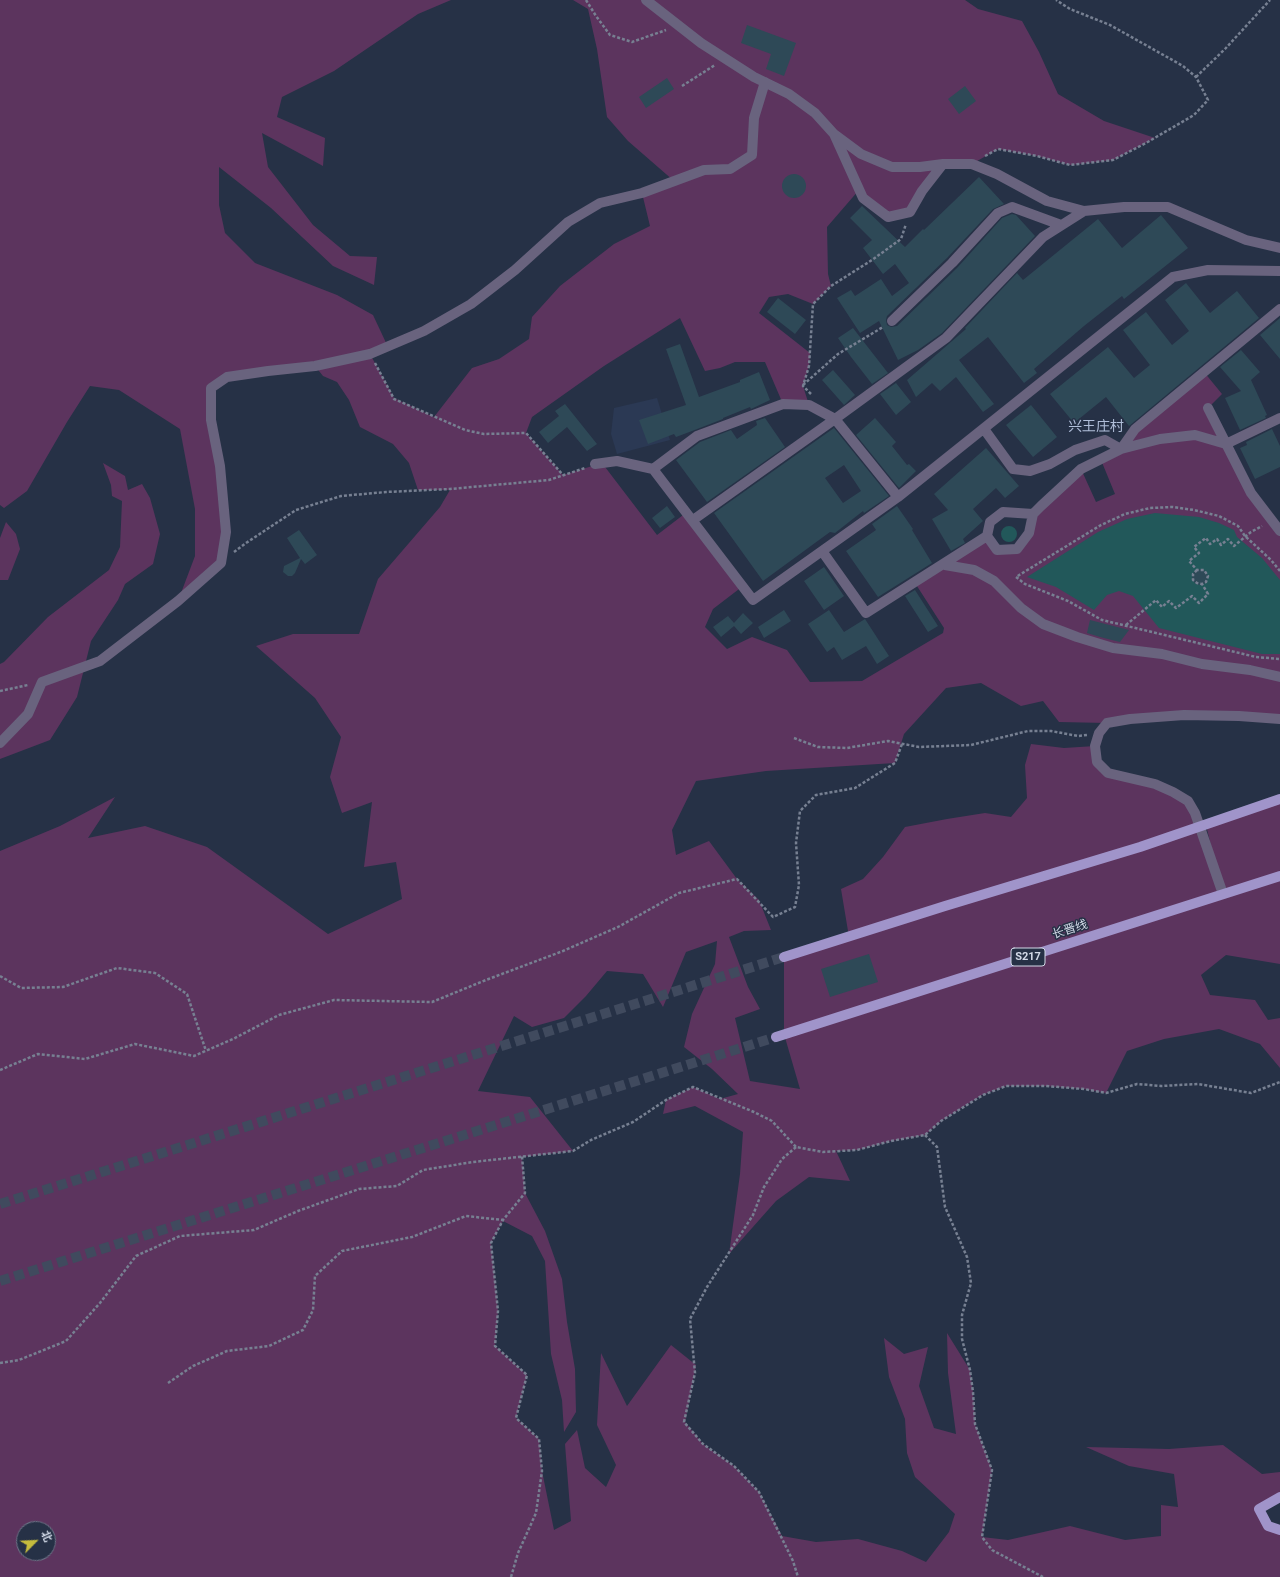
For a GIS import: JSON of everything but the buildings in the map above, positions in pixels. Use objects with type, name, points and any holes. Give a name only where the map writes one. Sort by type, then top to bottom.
[{"type":"main road","points":[[784,957],[1140,847],[1280,799]]},
{"type":"main road","name":"长晋线","points":[[776,1037],[1280,876]]},
{"type":"main road","points":[[1280,1497],[1259,1509],[1268,1526],[1280,1530]]},
{"type":"street","points":[[646,0],[700,43],[765,82],[789,94],[815,113],[834,134],[861,154],[892,167],[972,164],[997,174],[1046,201],[1084,211],[1124,206],[1168,207],[1246,240],[1280,248]]},
{"type":"street","points":[[0,743],[28,714],[42,682],[100,661],[178,600],[221,563],[226,532],[220,466],[211,420],[211,388],[227,377],[316,366],[370,354],[424,331],[472,304],[515,270],[568,222],[600,203],[642,193],[704,170],[730,170],[752,155],[754,118],[765,82]]},
{"type":"street","points":[[834,134],[863,198],[888,217],[910,212],[922,191],[943,164]]},
{"type":"street","points":[[892,321],[952,263],[998,213],[1012,207],[1061,225]]},
{"type":"street","points":[[693,520],[946,338],[1043,237],[1084,211]]},
{"type":"street","points":[[595,464],[617,461],[653,469],[753,600],[898,497],[1173,278],[1208,270],[1280,271]]},
{"type":"street","points":[[1121,449],[1134,429],[1280,309]]},
{"type":"street","points":[[653,469],[697,436],[783,404],[809,405],[835,419],[898,497]]},
{"type":"street","points":[[1208,408],[1251,493],[1277,519],[1280,530]]},
{"type":"street","points":[[987,536],[997,550],[1017,549],[1029,533],[1033,514],[1082,468],[1121,449],[1160,439],[1194,435],[1226,444],[1280,418]]},
{"type":"street","points":[[984,429],[1013,469],[1030,471],[1050,464],[1075,450],[1104,440],[1121,449]]},
{"type":"street","points":[[822,551],[866,613],[944,565],[987,536],[990,522],[1003,512],[1033,514]]},
{"type":"street","points":[[944,565],[974,570],[994,581],[1021,608],[1043,624],[1077,637],[1113,648],[1162,654],[1202,664],[1250,670],[1280,677]]},
{"type":"street","points":[[1223,894],[1195,813],[1188,801],[1155,784],[1108,773],[1097,762],[1095,746],[1099,733],[1107,723],[1130,719],[1184,716],[1239,716],[1280,719]]},
{"type":"path","points":[[586,0],[610,35],[632,42],[678,25]]},
{"type":"path","points":[[972,164],[998,149],[1037,156],[1070,165],[1113,160],[1194,115],[1208,100],[1196,77],[1183,66],[1110,25],[1070,8],[1056,0]]},
{"type":"path","points":[[1196,77],[1226,49],[1270,0]]},
{"type":"path","points":[[682,86],[726,59]]},
{"type":"path","points":[[803,386],[809,366],[813,304],[832,286],[901,239],[910,212]]},
{"type":"path","points":[[803,386],[838,354],[892,321]]},
{"type":"path","points":[[370,354],[394,398],[465,430],[484,434],[526,433],[564,475]]},
{"type":"path","points":[[803,386],[814,397]]},
{"type":"path","points":[[221,563],[246,543],[296,510],[342,496],[542,481],[595,464]]},
{"type":"path","points":[[1280,571],[1238,526],[1219,516],[1173,506],[1150,508],[1125,514],[1101,525],[1016,577],[1025,584],[1068,601],[1102,620],[1256,657],[1280,659]]},
{"type":"path","points":[[1196,570],[1189,561],[1199,553],[1194,547],[1206,538],[1210,544],[1217,538],[1221,545],[1228,539],[1234,546],[1251,532],[1277,519]]},
{"type":"path","points":[[1196,570],[1202,570],[1207,573],[1207,580],[1202,584]]},
{"type":"path","points":[[1126,625],[1156,600],[1162,607],[1169,601],[1176,608],[1192,596],[1199,603],[1208,594],[1202,584],[1193,580],[1193,574],[1196,570]]},
{"type":"path","points":[[0,691],[42,682]]},
{"type":"path","points":[[794,738],[818,747],[847,748],[888,741],[919,747],[971,745],[1028,731],[1051,731],[1078,736],[1099,733]]},
{"type":"path","points":[[0,1070],[38,1054],[85,1059],[135,1044],[194,1056],[233,1039],[279,1015],[334,1000],[432,1002],[563,951],[618,927],[678,893],[737,879],[773,917],[795,907],[799,886],[796,843],[800,811],[816,795],[855,788],[895,763],[902,744]]},
{"type":"path","points":[[0,976],[21,988],[63,987],[117,968],[155,974],[187,994],[206,1050]]},
{"type":"path","points":[[0,1363],[19,1360],[66,1341],[100,1303],[136,1256],[180,1236],[254,1230],[298,1211],[359,1189],[397,1186],[423,1170],[473,1162],[573,1150],[591,1140],[633,1122],[666,1100],[693,1087],[772,1121],[796,1147],[823,1152],[857,1150],[891,1141],[925,1135],[941,1121],[982,1095],[1006,1086],[1045,1086],[1084,1089],[1106,1093],[1137,1084],[1161,1086],[1198,1084],[1251,1093],[1280,1082]]},
{"type":"path","points":[[925,1135],[937,1147],[944,1207],[967,1257],[971,1283],[962,1315],[962,1339],[974,1392],[975,1424],[992,1470],[982,1537],[992,1550],[1043,1577]]},
{"type":"path","points":[[796,1147],[782,1159],[764,1187],[753,1215],[707,1287],[690,1319],[695,1373],[684,1422],[703,1444],[734,1466],[759,1492],[794,1561],[798,1577]]},
{"type":"path","points":[[511,1577],[518,1553],[536,1513],[542,1471],[539,1439],[516,1418],[528,1375],[495,1346],[498,1311],[491,1243],[502,1220],[525,1193],[522,1156]]},
{"type":"path","points":[[168,1382],[193,1366],[227,1351],[268,1346],[303,1330],[313,1310],[315,1276],[342,1251],[412,1237],[466,1216],[502,1220]]},
{"type":"shaded area","points":[[0,0],[451,0],[418,14],[334,71],[282,97],[277,117],[325,138],[323,166],[262,133],[268,167],[313,225],[350,256],[377,257],[374,285],[333,266],[271,208],[219,167],[219,205],[225,233],[255,263],[337,295],[373,315],[388,347],[370,354],[394,398],[434,417],[472,368],[499,359],[529,339],[532,317],[560,286],[614,244],[650,226],[642,193],[674,181],[628,141],[607,117],[597,49],[588,9],[573,0],[965,0],[978,9],[1022,21],[1039,52],[1058,94],[1104,121],[1155,138],[1113,160],[1070,165],[1037,156],[998,149],[972,164],[943,164],[910,212],[888,217],[859,190],[827,227],[828,274],[831,286],[813,304],[788,294],[769,297],[759,313],[810,353],[809,366],[803,386],[809,405],[783,404],[765,362],[735,362],[720,368],[705,371],[680,318],[604,366],[532,417],[526,433],[563,475],[602,463],[657,535],[687,512],[743,586],[713,609],[705,627],[727,649],[752,637],[787,650],[810,682],[862,681],[943,633],[944,628],[915,583],[987,536],[997,550],[1017,549],[1033,514],[1081,469],[1096,502],[1115,494],[1101,460],[1135,429],[1204,372],[1222,394],[1208,408],[1251,493],[1280,531],[1280,719],[1239,716],[1107,723],[1059,722],[1043,701],[1021,706],[981,683],[946,688],[904,734],[895,763],[766,771],[696,781],[672,830],[676,855],[709,841],[737,879],[759,900],[771,930],[744,931],[729,937],[748,987],[760,1009],[735,1018],[750,1081],[800,1089],[784,1034],[784,957],[849,937],[841,889],[863,879],[883,857],[905,827],[985,813],[1011,817],[1027,798],[1025,765],[1031,744],[1064,748],[1095,746],[1097,762],[1130,779],[1188,801],[1221,887],[1206,825],[1280,799],[1280,964],[1226,955],[1201,975],[1210,995],[1255,1000],[1268,1020],[1280,1018],[1280,1068],[1260,1044],[1219,1029],[1164,1039],[1127,1051],[1106,1093],[1084,1089],[1045,1086],[1006,1086],[982,1095],[941,1121],[925,1135],[891,1141],[857,1150],[836,1151],[850,1181],[809,1177],[776,1201],[729,1254],[740,1174],[743,1132],[695,1106],[663,1114],[666,1100],[693,1087],[720,1099],[738,1094],[712,1069],[684,1047],[692,1014],[715,964],[717,941],[686,952],[663,1007],[643,974],[607,971],[586,996],[564,1018],[532,1027],[514,1016],[478,1091],[530,1097],[573,1151],[522,1157],[525,1193],[545,1231],[562,1279],[575,1369],[576,1412],[564,1432],[562,1400],[551,1354],[545,1261],[532,1236],[503,1221],[491,1243],[498,1311],[495,1346],[527,1375],[516,1418],[539,1439],[542,1471],[554,1530],[571,1521],[565,1444],[577,1430],[585,1468],[606,1487],[616,1465],[597,1425],[601,1353],[627,1406],[671,1345],[696,1365],[685,1422],[703,1444],[734,1466],[759,1492],[782,1536],[816,1542],[858,1539],[902,1551],[926,1562],[949,1532],[955,1514],[915,1477],[907,1453],[905,1419],[889,1377],[884,1338],[904,1354],[928,1347],[919,1386],[934,1428],[956,1434],[948,1373],[947,1333],[970,1370],[975,1424],[992,1470],[982,1537],[1008,1540],[1070,1526],[1125,1540],[1161,1536],[1161,1505],[1178,1507],[1174,1474],[1129,1466],[1086,1447],[1169,1449],[1223,1445],[1262,1474],[1280,1472],[1280,1497],[1259,1509],[1268,1526],[1280,1530],[1280,1577],[0,1577],[0,851],[60,826],[115,797],[88,838],[145,826],[207,847],[328,934],[402,899],[396,862],[364,867],[372,802],[342,813],[330,777],[341,737],[315,698],[256,646],[293,634],[359,634],[378,579],[440,507],[450,490],[418,490],[409,463],[393,444],[360,427],[349,400],[337,382],[323,376],[315,366],[227,377],[211,388],[226,532],[221,563],[178,601],[195,556],[195,509],[180,429],[119,390],[90,386],[67,422],[27,491],[4,508],[0,505]]},
{"type":"shaded area","points":[[657,398],[670,440],[617,454],[611,434],[614,408]]},
{"type":"shaded area","points":[[103,463],[125,476],[128,490],[142,484],[150,498],[160,534],[153,564],[125,584],[118,600],[91,641],[77,697],[50,740],[0,759],[0,664],[4,662],[48,617],[109,570],[120,547],[122,501],[112,496],[111,485]]},
{"type":"shaded area","points":[[1155,513],[1199,517],[1219,523],[1234,530],[1237,537],[1262,558],[1280,580],[1280,654],[1262,654],[1159,628],[1133,596],[1119,591],[1107,595],[1094,610],[1056,587],[1027,577],[1098,532],[1127,519]]},
{"type":"shaded area","points":[[6,522],[16,534],[20,549],[8,580],[0,580],[0,538]]},
{"type":"shaded area","points":[[1009,526],[1016,531],[1017,534],[1012,541],[1009,542],[1002,537],[1001,534],[1006,527]]},
{"type":"tunnel","points":[[0,1204],[784,957]]},
{"type":"tunnel","points":[[0,1281],[776,1037]]},
{"type":"district","name":"兴王庄村","points":[[1096,427]]}]
